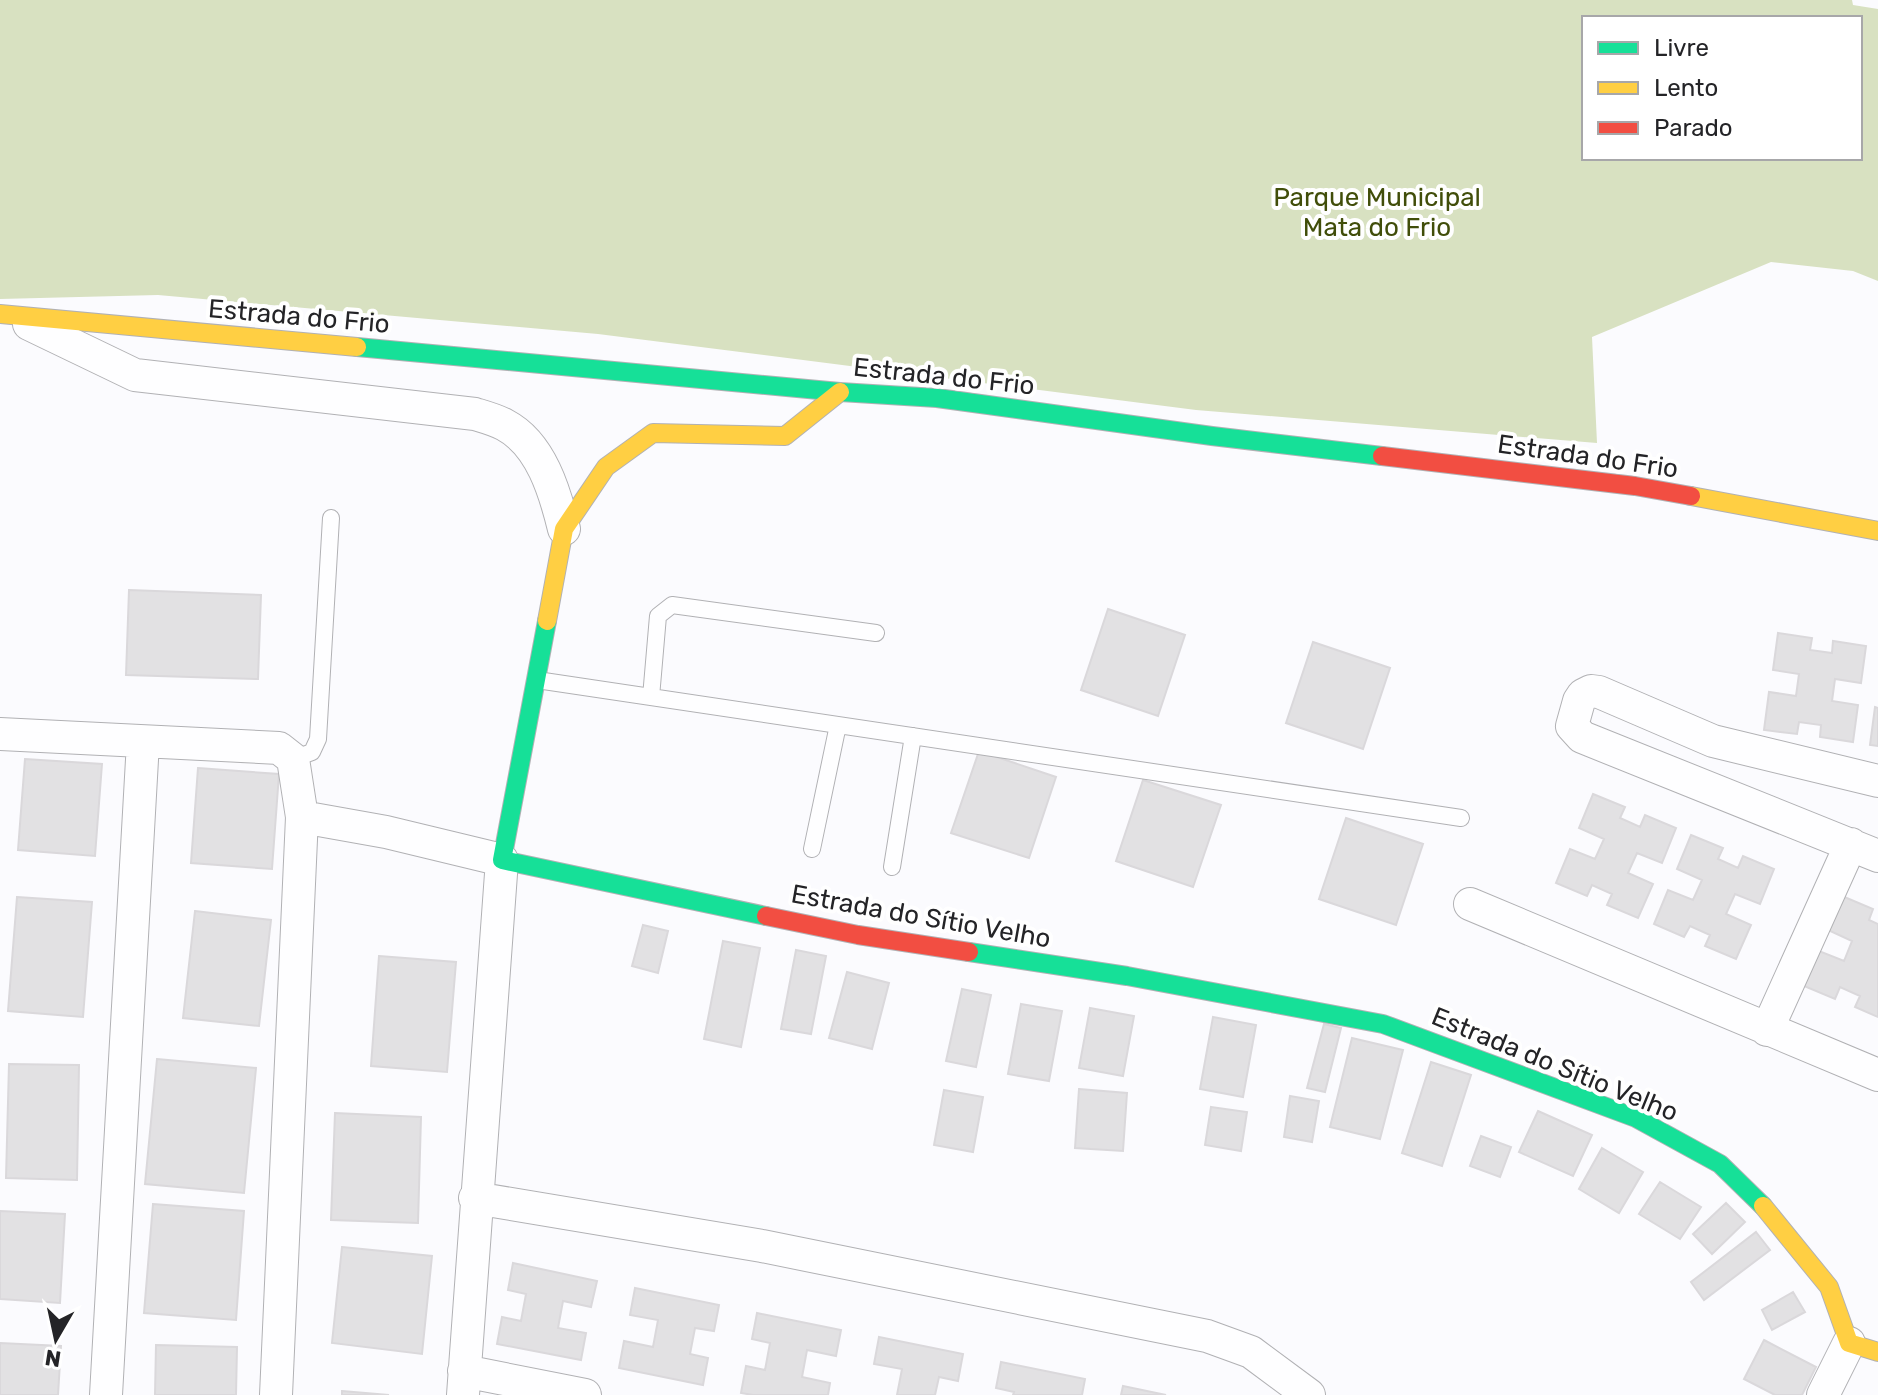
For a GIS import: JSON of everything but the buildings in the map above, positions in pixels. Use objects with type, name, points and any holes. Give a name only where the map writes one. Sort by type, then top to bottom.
[{"type":"street","name":"Estrada do Frio","points":[[6,315],[840,392],[937,398],[1212,436],[1635,486],[1878,531]]},
{"type":"street","points":[[6,315],[135,375],[475,414],[507,425],[528,444],[554,488],[564,529]]},
{"type":"street","points":[[585,1395],[463,1383],[502,860],[564,529],[606,467],[653,433],[785,436],[840,392]]},
{"type":"street","points":[[1767,1030],[1864,850],[1582,737],[1572,726],[1579,701],[1591,691],[1599,692],[1713,741],[1878,781]]},
{"type":"street","points":[[0,734],[279,748],[293,759],[302,817],[276,1395]]},
{"type":"street","points":[[106,1395],[143,742]]},
{"type":"street","points":[[302,817],[386,832],[502,860]]},
{"type":"street","name":"Estrada do Sítio Velho","points":[[502,860],[858,935],[1127,976],[1383,1024],[1477,1057],[1636,1118],[1720,1164],[1775,1218],[1829,1287],[1864,1348]]},
{"type":"street","points":[[1470,904],[1878,1075]]},
{"type":"street","points":[[475,1198],[762,1246],[1207,1336],[1251,1352],[1309,1395]]},
{"type":"street","points":[[1823,1395],[1864,1348]]},
{"type":"lane","points":[[293,759],[312,752],[318,739],[331,518]]},
{"type":"lane","points":[[651,697],[658,616],[672,605],[876,633]]},
{"type":"lane","points":[[535,680],[1461,818]]},
{"type":"lane","points":[[812,849],[838,725]]},
{"type":"lane","points":[[892,867],[913,736]]},
{"type":"green space","name":"Parque Municipal Mata do Frio","points":[[0,0],[1852,0],[1853,5],[1878,9],[1878,281],[1853,271],[1771,262],[1592,337],[1597,443],[1196,410],[598,334],[158,295],[0,299]]},
{"type":"traffic: fast","points":[[357,347],[840,392],[937,398],[1382,456]]},
{"type":"traffic: fast","points":[[547,621],[502,860],[766,916]]},
{"type":"traffic: fast","points":[[969,952],[1127,976],[1383,1024],[1636,1118],[1720,1164],[1763,1206]]},
{"type":"traffic: slow","points":[[0,314],[357,347]]},
{"type":"traffic: slow","points":[[547,621],[564,529],[606,467],[653,433],[785,436],[840,392]]},
{"type":"traffic: slow","points":[[1691,496],[1878,531]]},
{"type":"traffic: slow","points":[[1763,1206],[1829,1287],[1849,1343],[1878,1352]]},
{"type":"traffic: jam","points":[[1382,456],[1635,486],[1691,496]]},
{"type":"traffic: jam","points":[[766,916],[858,935],[969,952]]}]
